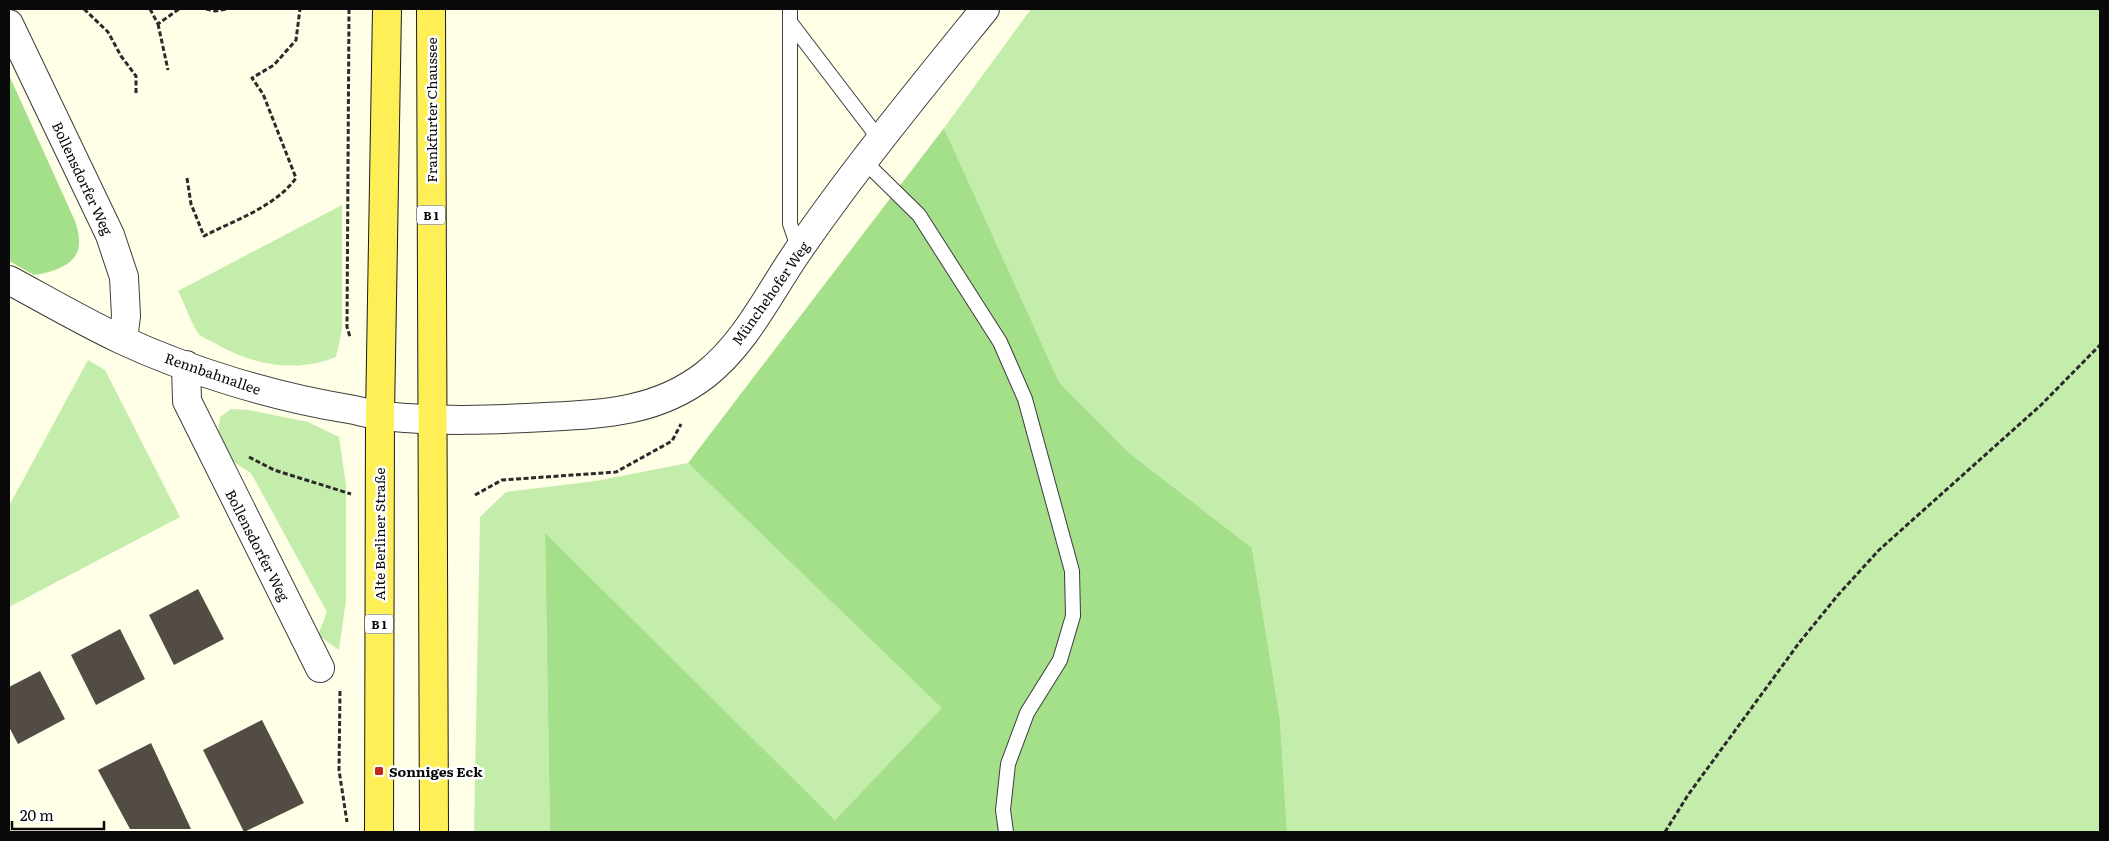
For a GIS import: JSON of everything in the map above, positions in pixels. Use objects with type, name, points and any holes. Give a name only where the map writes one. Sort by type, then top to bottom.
[{"type":"main road","name":"B 1","points":[[380,416],[387,9]]},
{"type":"main road","name":"Frankfurter Chaussee","points":[[431,9],[432,420]]},
{"type":"main road","name":"Alte Berliner Straße","points":[[379,832],[380,416]]},
{"type":"main road","name":"B 1","points":[[432,420],[434,832]]},
{"type":"street","name":"Münchehofer Weg","points":[[432,420],[488,420],[596,414],[636,409],[674,396],[706,374],[739,341],[799,250],[872,151],[985,9]]},
{"type":"street","name":"Bollensdorfer Weg","points":[[9,24],[110,235],[124,277],[126,316],[123,340]]},
{"type":"street","name":"Rennbahnallee","points":[[9,280],[123,340],[186,365],[264,391],[380,416],[432,420]]},
{"type":"street","name":"Bollensdorfer Weg","points":[[186,365],[187,401],[320,668]]},
{"type":"lane","points":[[790,15],[872,151],[919,215],[1000,342],[1025,399],[1072,571],[1074,616],[1060,660],[1027,713],[1008,764],[1003,810],[1006,832]]},
{"type":"lane","points":[[790,15],[790,224],[799,250]]},
{"type":"path","points":[[84,9],[108,32],[121,56],[136,76],[136,93]]},
{"type":"path","points":[[150,9],[158,24],[168,70]]},
{"type":"path","points":[[158,24],[179,9]]},
{"type":"path","points":[[206,9],[215,11],[227,9]]},
{"type":"path","points":[[187,178],[191,204],[204,236],[260,208],[287,191],[296,178],[264,94],[252,78],[274,65],[296,40],[298,9]]},
{"type":"path","points":[[349,9],[347,327],[350,338]]},
{"type":"path","points":[[1665,832],[1688,795],[1838,595],[1879,550],[2041,405],[2100,345]]},
{"type":"path","points":[[475,495],[502,480],[616,472],[672,442],[685,416]]},
{"type":"path","points":[[242,453],[274,470],[351,493]]},
{"type":"green space","points":[[1031,9],[2100,9],[2100,832],[1287,832],[1280,719],[1252,548],[1128,452],[1059,382],[944,128]]},
{"type":"green space","points":[[9,75],[75,221],[79,235],[78,249],[71,261],[57,269],[34,275],[9,261]]},
{"type":"green space","points":[[944,128],[1059,382],[1128,452],[1252,548],[1280,719],[1287,832],[550,832],[545,533],[835,820],[942,708],[688,463]]},
{"type":"green space","points":[[342,205],[342,330],[336,357],[306,365],[291,366],[260,362],[232,352],[198,333],[178,291]]},
{"type":"green space","points":[[88,360],[105,370],[180,517],[9,607],[9,506]]},
{"type":"green space","points":[[231,409],[249,410],[308,422],[339,437],[346,485],[346,600],[339,650],[318,635],[327,612],[251,473],[232,461],[218,432],[220,417]]},
{"type":"green space","points":[[688,463],[943,708],[835,820],[545,534],[550,832],[474,832],[480,517],[506,492],[596,481]]},
{"type":"building","points":[[198,589],[224,639],[174,665],[149,615]]},
{"type":"building","points":[[120,629],[145,679],[96,705],[71,655]]},
{"type":"building","points":[[40,671],[65,719],[18,744],[9,727],[9,687]]},
{"type":"building","points":[[262,720],[304,803],[244,832],[203,750]]},
{"type":"building","points":[[151,743],[191,829],[130,829],[98,770]]},
{"type":"place","name":"Sonniges Eck","points":[[379,771]]}]
